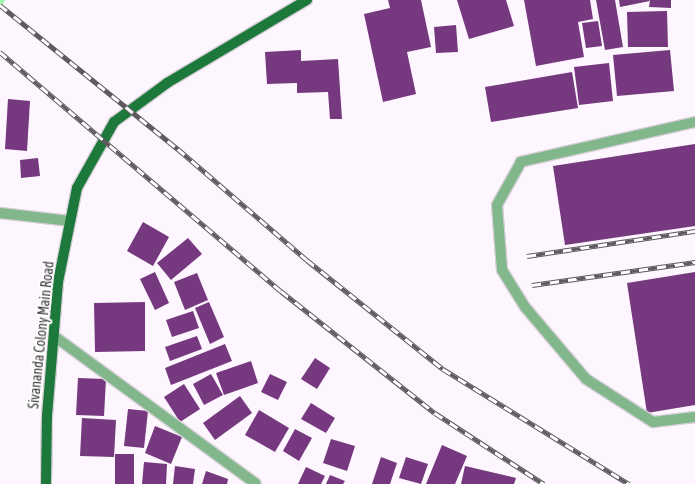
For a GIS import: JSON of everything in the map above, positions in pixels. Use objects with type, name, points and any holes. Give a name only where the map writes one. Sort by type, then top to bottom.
[{"type":"main road","name":"Sivananda Colony Main Road","points":[[46,484],[47,416],[58,282],[76,188],[114,122],[167,83],[307,0]]},
{"type":"street","points":[[695,122],[521,162],[498,205],[502,270],[525,307],[586,379],[653,422],[695,417]]},
{"type":"street","points":[[0,214],[70,221]]},
{"type":"street","points":[[54,336],[256,484]]},
{"type":"building","points":[[388,0],[421,0],[431,47],[407,52],[416,94],[383,102],[364,14],[390,8]]},
{"type":"building","points":[[457,0],[506,0],[514,26],[469,39]]},
{"type":"building","points":[[524,0],[590,0],[593,19],[578,22],[584,57],[536,66]]},
{"type":"building","points":[[596,0],[615,0],[623,47],[605,50]]},
{"type":"building","points":[[619,0],[649,0],[650,1],[620,7]]},
{"type":"building","points":[[650,0],[671,0],[671,8],[649,7]]},
{"type":"building","points":[[667,11],[668,47],[628,47],[627,12]]},
{"type":"building","points":[[598,21],[602,46],[586,48],[582,23]]},
{"type":"building","points":[[456,25],[458,52],[436,53],[434,27]]},
{"type":"building","points":[[301,50],[301,61],[338,59],[342,119],[330,119],[328,92],[297,93],[297,83],[267,84],[265,52]]},
{"type":"building","points":[[670,50],[674,91],[617,96],[613,55]]},
{"type":"building","points":[[609,63],[613,101],[579,105],[574,67]]},
{"type":"building","points":[[572,72],[578,108],[491,122],[485,87]]},
{"type":"building","points":[[8,99],[30,101],[27,151],[5,149]]},
{"type":"building","points":[[695,144],[695,226],[565,245],[553,166]]},
{"type":"building","points":[[38,158],[40,176],[21,178],[20,160]]},
{"type":"building","points":[[143,222],[169,237],[153,266],[127,251]]},
{"type":"building","points":[[188,238],[202,254],[171,280],[157,263]]},
{"type":"building","points":[[155,272],[169,303],[155,310],[140,279]]},
{"type":"building","points":[[695,272],[695,405],[647,413],[627,283]]},
{"type":"building","points":[[197,273],[208,300],[185,310],[174,282]]},
{"type":"building","points":[[145,302],[145,351],[95,352],[94,303]]},
{"type":"building","points":[[209,302],[224,337],[210,344],[195,308]]},
{"type":"building","points":[[193,311],[199,328],[172,337],[166,320]]},
{"type":"building","points":[[197,336],[202,349],[170,361],[165,347]]},
{"type":"building","points":[[225,344],[232,361],[171,385],[165,368]]},
{"type":"building","points":[[315,358],[330,368],[317,389],[301,379]]},
{"type":"building","points":[[251,361],[258,383],[224,395],[216,373]]},
{"type":"building","points":[[211,374],[223,395],[204,405],[193,384]]},
{"type":"building","points":[[270,374],[287,382],[278,400],[261,392]]},
{"type":"building","points":[[78,378],[106,379],[104,416],[76,415]]},
{"type":"building","points":[[184,384],[200,409],[180,422],[164,397]]},
{"type":"building","points":[[240,396],[252,413],[215,440],[203,423]]},
{"type":"building","points":[[311,403],[335,418],[326,433],[301,419]]},
{"type":"building","points":[[128,409],[148,411],[144,448],[124,446]]},
{"type":"building","points":[[259,410],[289,428],[275,452],[245,435]]},
{"type":"building","points":[[82,418],[116,420],[114,457],[80,456]]},
{"type":"building","points":[[155,426],[182,437],[171,464],[145,453]]},
{"type":"building","points":[[295,429],[312,438],[299,461],[283,451]]},
{"type":"building","points":[[331,439],[355,446],[347,471],[323,463]]},
{"type":"building","points":[[442,445],[467,456],[455,484],[426,484]]},
{"type":"building","points":[[115,454],[134,454],[134,484],[115,484]]},
{"type":"building","points":[[381,457],[397,463],[390,484],[372,484]]},
{"type":"building","points":[[406,457],[428,464],[421,484],[399,478]]},
{"type":"building","points":[[144,462],[167,464],[166,484],[142,484]]},
{"type":"building","points":[[175,466],[195,469],[193,484],[173,484]]},
{"type":"building","points":[[465,466],[516,478],[514,484],[461,484]]},
{"type":"building","points":[[306,467],[325,476],[321,484],[298,484]]},
{"type":"building","points":[[206,471],[228,479],[227,484],[202,484]]},
{"type":"building","points":[[330,475],[345,481],[343,484],[326,484]]},
{"type":"railway","points":[[0,5],[178,149],[307,260],[443,369],[629,484]]},
{"type":"railway","points":[[0,52],[281,291],[435,413],[544,484]]},
{"type":"railway","points":[[527,256],[695,231]]},
{"type":"railway","points":[[532,285],[695,262]]}]
